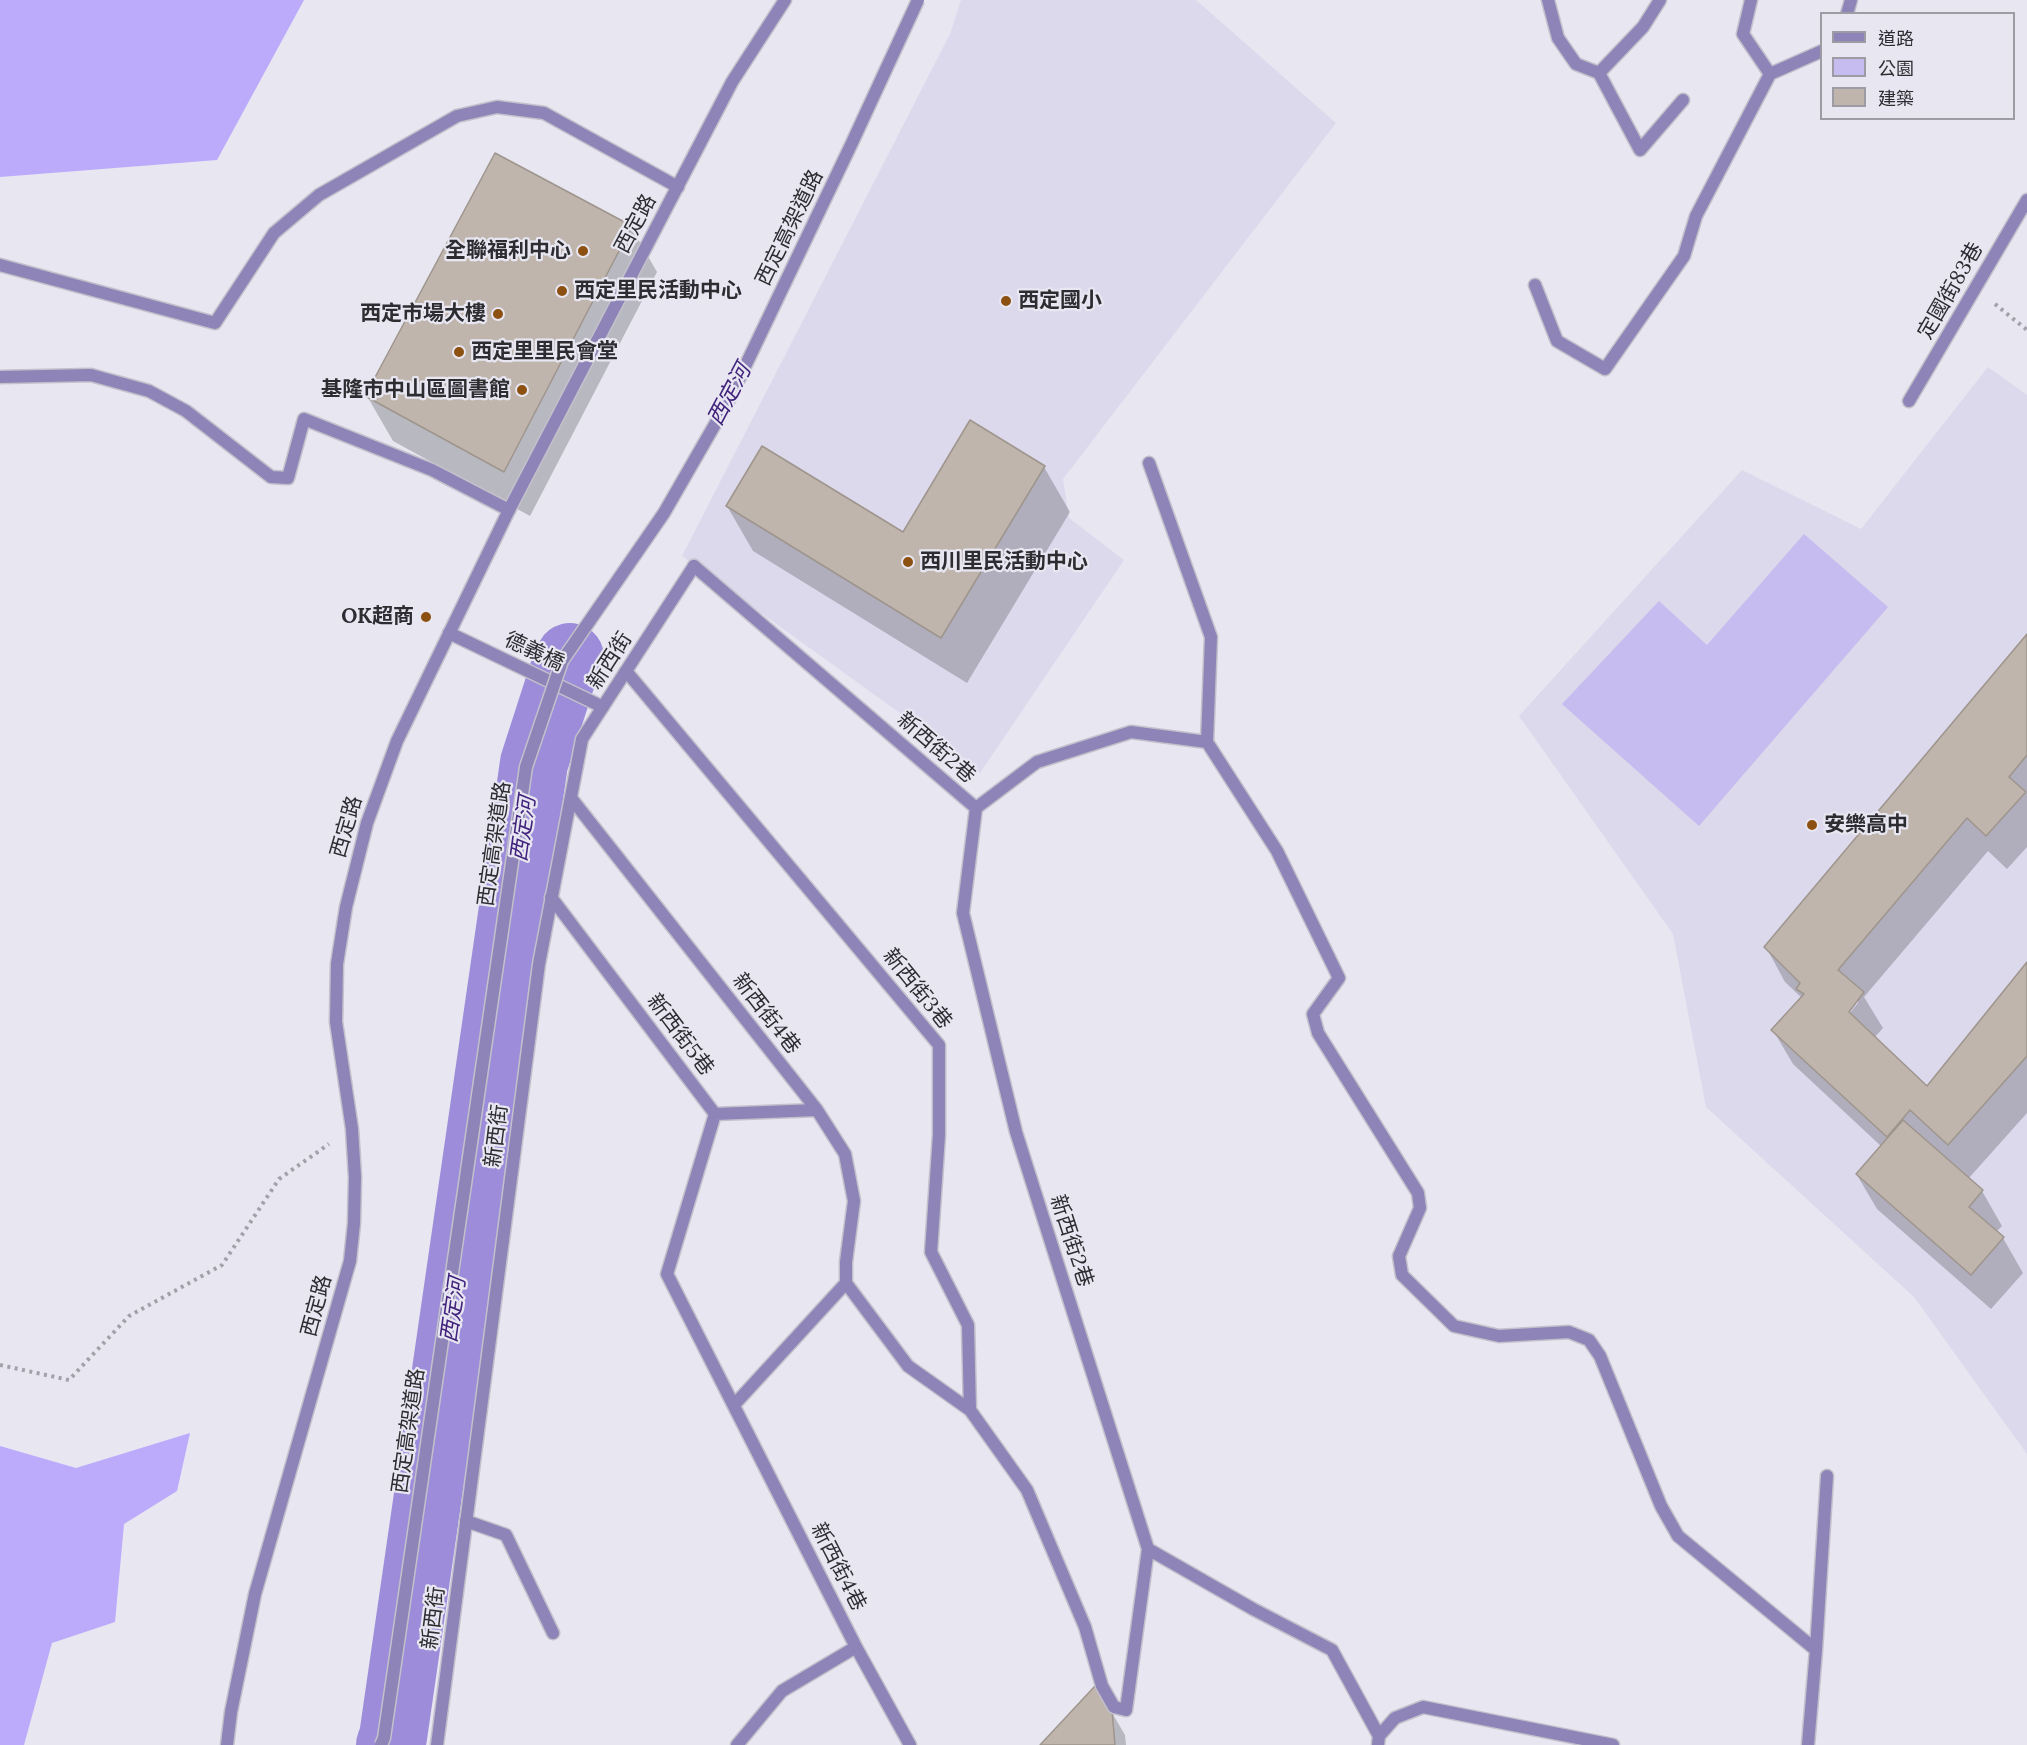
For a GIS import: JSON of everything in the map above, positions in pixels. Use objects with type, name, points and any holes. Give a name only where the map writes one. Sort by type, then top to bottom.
[{"type":"street","name":"西定路","points":[[228,1745],[231,1712],[255,1594],[350,1261],[355,1177],[352,1129],[336,1022],[337,964],[346,907],[367,823],[397,741],[509,510],[732,82],[785,0]]},
{"type":"street","name":"西定高架道路","points":[[381,1745],[384,1738],[526,767],[562,662],[664,513],[729,400],[918,0]]},
{"type":"street","points":[[1548,0],[1558,38],[1576,64],[1599,73],[1640,150],[1683,100]]},
{"type":"street","points":[[1599,73],[1644,27],[1660,0]]},
{"type":"street","points":[[1751,0],[1743,34],[1770,74]]},
{"type":"street","points":[[1534,285],[1557,341],[1605,369],[1684,256],[1696,216],[1770,74],[1820,51]]},
{"type":"street","points":[[0,265],[215,323],[274,233],[319,195],[457,116],[497,107],[544,113],[678,187]]},
{"type":"street","name":"定國街83巷","points":[[1909,401],[2027,200]]},
{"type":"street","points":[[0,377],[91,375],[149,391],[186,411],[271,477],[288,478],[304,419],[432,470],[509,510]]},
{"type":"street","points":[[1149,463],[1211,636],[1207,742],[1277,852],[1339,978],[1313,1014],[1318,1033],[1418,1192],[1420,1208],[1399,1256],[1402,1275],[1454,1326],[1499,1336],[1569,1332],[1589,1340],[1600,1356],[1661,1506],[1677,1536],[1816,1650]]},
{"type":"street","name":"新西街","points":[[437,1745],[539,964],[582,739],[694,566]]},
{"type":"street","name":"新西街2巷","points":[[694,566],[976,808],[963,913],[1016,1132],[1148,1549],[1126,1710],[1114,1707],[1102,1686],[1085,1627],[1027,1490],[970,1410]]},
{"type":"street","name":"德義橋","points":[[449,633],[603,706]]},
{"type":"street","name":"新西街3巷","points":[[626,671],[939,1045],[939,1135],[931,1252],[968,1325],[970,1410]]},
{"type":"street","points":[[976,808],[1037,762],[1131,732],[1207,742]]},
{"type":"street","name":"新西街4巷","points":[[571,798],[817,1110],[844,1154],[854,1201],[846,1262],[846,1283]]},
{"type":"street","name":"新西街5巷","points":[[551,897],[715,1114]]},
{"type":"street","points":[[715,1114],[817,1110]]},
{"type":"street","name":"新西街4巷","points":[[715,1114],[667,1274],[856,1647],[910,1745]]},
{"type":"street","points":[[734,1405],[846,1283],[908,1366],[970,1410]]},
{"type":"street","points":[[1808,1745],[1827,1476]]},
{"type":"street","points":[[466,1521],[506,1535],[553,1633]]},
{"type":"street","points":[[1148,1549],[1253,1609],[1332,1650],[1378,1741],[1395,1718],[1423,1707],[1613,1745]]},
{"type":"street","points":[[737,1745],[782,1691],[856,1647]]},
{"type":"path","points":[[1975,289],[2027,330]]},
{"type":"path","points":[[0,1365],[69,1380],[129,1316],[222,1265],[279,1179],[352,1129]]},
{"type":"shaded area","points":[[0,0],[304,0],[217,160],[0,177]]},
{"type":"shaded area","name":"西定國小","points":[[961,0],[1196,0],[1336,123],[1063,479],[1069,518],[1124,560],[980,773],[682,556],[950,34]]},
{"type":"shaded area","name":"安樂高中","points":[[1988,367],[2027,395],[2027,1454],[1914,1297],[1706,1107],[1673,934],[1519,716],[1742,470],[1861,529]]},
{"type":"shaded area","points":[[190,1433],[177,1491],[124,1524],[115,1622],[52,1643],[24,1745],[0,1745],[0,1446],[76,1468]]},
{"type":"green space","points":[[1804,534],[1888,607],[1699,826],[1562,704],[1659,601],[1707,645]]},
{"type":"building","name":"西定市場大樓","points":[[495,153],[632,226],[504,472],[365,396]]},
{"type":"building","points":[[970,420],[1045,466],[941,638],[726,506],[762,446],[903,532]]},
{"type":"building","points":[[2027,634],[2027,755],[2009,777],[2026,792],[1986,836],[1967,818],[1838,970],[1864,992],[1849,1012],[1927,1086],[2027,962],[2027,1056],[1948,1145],[1910,1110],[1887,1137],[1771,1030],[1804,994],[1796,989],[1800,983],[1764,947]]},
{"type":"building","points":[[1903,1120],[1983,1190],[1969,1207],[2004,1237],[1971,1275],[1856,1174]]},
{"type":"building","points":[[1095,1686],[1112,1710],[1115,1745],[1040,1745]]},
{"type":"waterway","name":"西定河","points":[[390,1745],[393,1737],[534,763],[570,657]]},
{"type":"place","name":"全聯福利中心","points":[[583,251]]},
{"type":"place","name":"西定里民活動中心","points":[[562,291]]},
{"type":"place","name":"西定國小","points":[[1006,301]]},
{"type":"place","name":"西定市場大樓","points":[[498,314]]},
{"type":"place","name":"西定里里民會堂","points":[[459,352]]},
{"type":"place","name":"基隆市中山區圖書館","points":[[522,390]]},
{"type":"place","name":"西川里民活動中心","points":[[908,562]]},
{"type":"place","name":"OK超商","points":[[426,617]]},
{"type":"place","name":"安樂高中","points":[[1812,825]]}]
